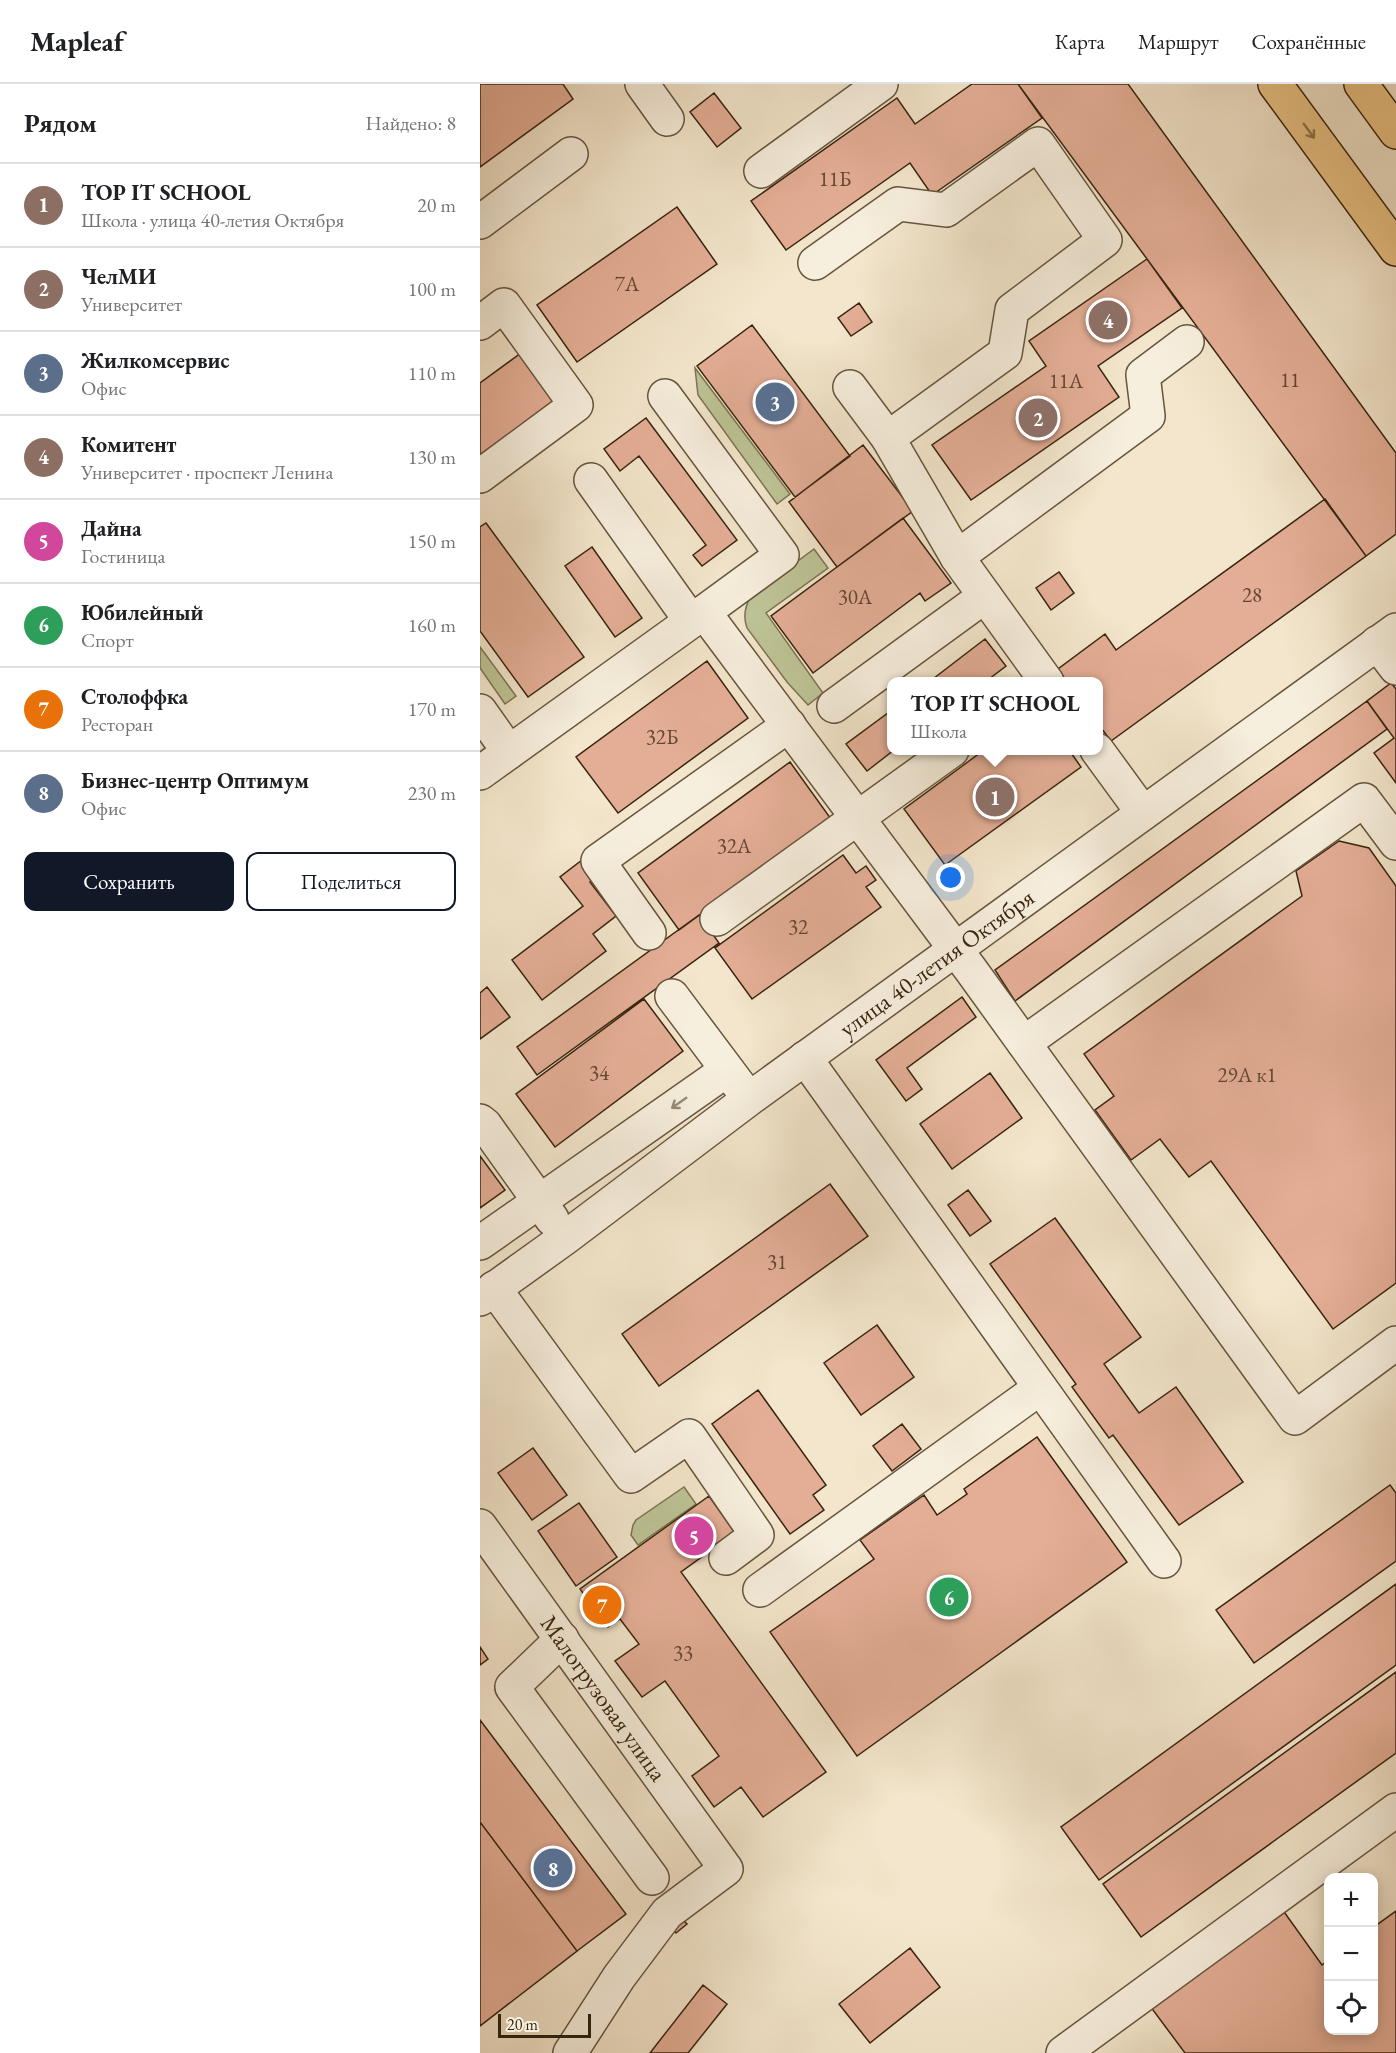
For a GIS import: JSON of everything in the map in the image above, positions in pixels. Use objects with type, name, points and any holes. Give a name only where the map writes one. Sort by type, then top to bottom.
[{"type":"main road","points":[[1275,84],[1396,249]]},
{"type":"main road","points":[[1361,84],[1396,132]]},
{"type":"street","points":[[642,84],[667,119]]},
{"type":"street","points":[[761,171],[881,84]]},
{"type":"street","points":[[815,263],[898,204],[946,210],[1038,144],[1105,240],[1012,310],[1005,353],[888,438]]},
{"type":"street","points":[[480,222],[571,154]]},
{"type":"street","points":[[480,323],[504,305],[576,405],[480,476]]},
{"type":"street","points":[[957,557],[1148,416],[1143,375],[1187,342]]},
{"type":"street","points":[[850,387],[888,438],[957,557],[1044,677]]},
{"type":"street","points":[[480,773],[782,555],[665,396]]},
{"type":"street","points":[[591,480],[698,617],[789,725],[956,948],[1295,1418],[1396,1343]]},
{"type":"street","points":[[834,706],[985,596]]},
{"type":"street","name":"улица 40-летия Октября","points":[[487,1294],[749,1099],[1143,813],[1390,647]]},
{"type":"street","points":[[480,711],[509,752]]},
{"type":"street","points":[[649,933],[598,861],[789,725]]},
{"type":"street","points":[[717,919],[945,755]]},
{"type":"street","points":[[1102,755],[1143,813]]},
{"type":"street","points":[[1024,1043],[1364,800],[1396,843]]},
{"type":"street","points":[[672,996],[749,1099]]},
{"type":"street","points":[[805,1058],[1164,1561]]},
{"type":"street","points":[[480,1244],[727,1070]]},
{"type":"street","points":[[480,1122],[485,1125],[565,1238]]},
{"type":"street","points":[[487,1294],[632,1476],[689,1436],[757,1535],[726,1558]]},
{"type":"street","points":[[760,1590],[1040,1388]]},
{"type":"street","name":"Малогрузовая улица","points":[[480,1526],[726,1869],[667,1913],[619,1977],[570,2053]]},
{"type":"street","points":[[562,1639],[512,1687],[652,1878]]},
{"type":"street","points":[[1063,2053],[1396,1810]]},
{"type":"green space","points":[[695,368],[790,494],[777,504],[698,395]]},
{"type":"green space","points":[[814,549],[828,568],[766,613],[823,693],[808,705],[787,682],[747,628],[745,616],[751,596]]},
{"type":"green space","points":[[480,647],[516,696],[505,704],[480,668]]},
{"type":"green space","points":[[684,1487],[696,1504],[638,1545],[631,1535],[636,1520]]},
{"type":"building","points":[[480,84],[563,84],[573,99],[480,167]]},
{"type":"building","points":[[972,84],[1018,84],[1042,118],[932,195],[910,163],[786,250],[751,201],[897,98],[915,124]]},
{"type":"building","points":[[1018,84],[1128,84],[1396,453],[1396,534],[1366,556]]},
{"type":"building","points":[[714,93],[741,128],[717,147],[690,112]]},
{"type":"building","points":[[677,207],[717,264],[577,362],[537,305]]},
{"type":"building","points":[[1147,259],[1182,308],[1098,366],[1119,397],[971,500],[932,445],[1046,366],[1029,341]]},
{"type":"building","points":[[859,303],[872,322],[851,336],[838,318]]},
{"type":"building","points":[[752,325],[850,456],[795,497],[697,366]]},
{"type":"building","points":[[521,353],[557,402],[480,458],[480,383]]},
{"type":"building","points":[[646,418],[737,540],[702,566],[693,555],[706,545],[639,456],[620,471],[604,449]]},
{"type":"building","points":[[863,445],[913,511],[837,567],[789,502]]},
{"type":"building","points":[[1325,499],[1366,556],[1111,741],[1103,731],[1103,677],[1064,677],[1058,669],[1105,634],[1116,650]]},
{"type":"building","points":[[903,518],[951,583],[925,601],[920,593],[813,673],[771,616]]},
{"type":"building","points":[[486,523],[584,657],[528,697],[480,631],[480,527]]},
{"type":"building","points":[[592,547],[642,618],[615,637],[565,566]]},
{"type":"building","points":[[1059,572],[1074,593],[1051,610],[1036,588]]},
{"type":"building","points":[[985,639],[1006,666],[992,677],[936,677]]},
{"type":"building","points":[[707,661],[748,718],[618,813],[576,757]]},
{"type":"building","points":[[1391,683],[1396,689],[1396,783],[1374,753],[1394,738],[1367,701]]},
{"type":"building","points":[[1367,701],[1387,729],[1015,1001],[995,970]]},
{"type":"building","points":[[887,714],[888,755],[867,771],[846,744]]},
{"type":"building","points":[[977,755],[1073,755],[1081,767],[945,865],[904,809]]},
{"type":"building","points":[[790,762],[831,819],[679,930],[638,873]]},
{"type":"building","points":[[1339,841],[1369,848],[1396,886],[1396,1283],[1333,1329],[1211,1161],[1189,1177],[1160,1139],[1131,1160],[1095,1110],[1114,1096],[1084,1054],[1302,896],[1296,871]]},
{"type":"building","points":[[843,855],[856,873],[866,866],[876,880],[866,887],[881,907],[752,999],[715,948]]},
{"type":"building","points":[[582,860],[595,877],[590,882],[616,916],[593,934],[606,951],[542,1000],[512,960],[583,906],[560,877]]},
{"type":"building","points":[[699,915],[719,943],[537,1075],[517,1047]]},
{"type":"building","points":[[487,987],[510,1017],[480,1039],[480,993]]},
{"type":"building","points":[[962,997],[976,1017],[907,1068],[922,1089],[906,1101],[876,1060]]},
{"type":"building","points":[[644,999],[683,1051],[555,1147],[516,1094]]},
{"type":"building","points":[[990,1073],[1022,1118],[952,1169],[920,1124]]},
{"type":"building","points":[[480,1156],[505,1190],[480,1208]]},
{"type":"building","points":[[830,1184],[868,1236],[659,1386],[622,1334]]},
{"type":"building","points":[[968,1190],[991,1221],[970,1236],[948,1205]]},
{"type":"building","points":[[1055,1218],[1141,1337],[1104,1364],[1139,1413],[1176,1387],[1243,1482],[1179,1525],[1113,1435],[1109,1438],[1072,1387],[1076,1384],[990,1264]]},
{"type":"building","points":[[877,1325],[914,1377],[861,1415],[824,1363]]},
{"type":"building","points":[[758,1390],[826,1485],[813,1495],[824,1510],[790,1534],[712,1424]]},
{"type":"building","points":[[902,1424],[921,1449],[892,1471],[873,1446]]},
{"type":"building","points":[[1037,1437],[1127,1562],[857,1756],[770,1632],[874,1559],[860,1540],[924,1495],[937,1515],[967,1494],[964,1489]]},
{"type":"building","points":[[533,1448],[567,1495],[532,1520],[498,1473]]},
{"type":"building","points":[[1390,1485],[1396,1493],[1396,1561],[1254,1663],[1216,1610]]},
{"type":"building","points":[[709,1496],[735,1533],[681,1572],[826,1772],[763,1817],[741,1787],[714,1807],[692,1776],[719,1756],[665,1681],[642,1697],[615,1661],[639,1644],[620,1619],[608,1627],[580,1589]]},
{"type":"building","points":[[579,1503],[617,1557],[576,1586],[538,1531]]},
{"type":"building","points":[[1396,1584],[1396,1665],[1099,1880],[1061,1827]]},
{"type":"building","points":[[480,1647],[488,1659],[480,1665]]},
{"type":"building","points":[[1396,1672],[1396,1753],[1141,1937],[1103,1884]]},
{"type":"building","points":[[480,1720],[626,1914],[577,1951],[480,1822]]},
{"type":"building","points":[[480,1822],[577,1951],[480,2026]]},
{"type":"building","points":[[1282,1909],[1322,1965],[1324,1963],[1324,2035],[1378,2035],[1378,1924],[1396,1911],[1396,2053],[1185,2053],[1150,2006]]},
{"type":"building","points":[[680,1917],[687,1924],[676,1933],[670,1926]]},
{"type":"building","points":[[910,1948],[940,1987],[870,2043],[839,2004]]},
{"type":"building","points":[[703,1985],[727,2004],[688,2053],[650,2053]]},
{"type":"place","name":"Комитент","points":[[1108,320]]},
{"type":"place","name":"Жилкомсервис","points":[[775,402]]},
{"type":"place","name":"ЧелМИ","points":[[1038,418]]},
{"type":"place","name":"TOP IT SCHOOL","points":[[995,797]]},
{"type":"place","name":"Дайна","points":[[694,1536]]},
{"type":"place","name":"Юбилейный","points":[[949,1597]]},
{"type":"place","name":"Столоффка","points":[[602,1605]]},
{"type":"place","name":"Бизнес-центр Оптимум","points":[[553,1868]]}]
